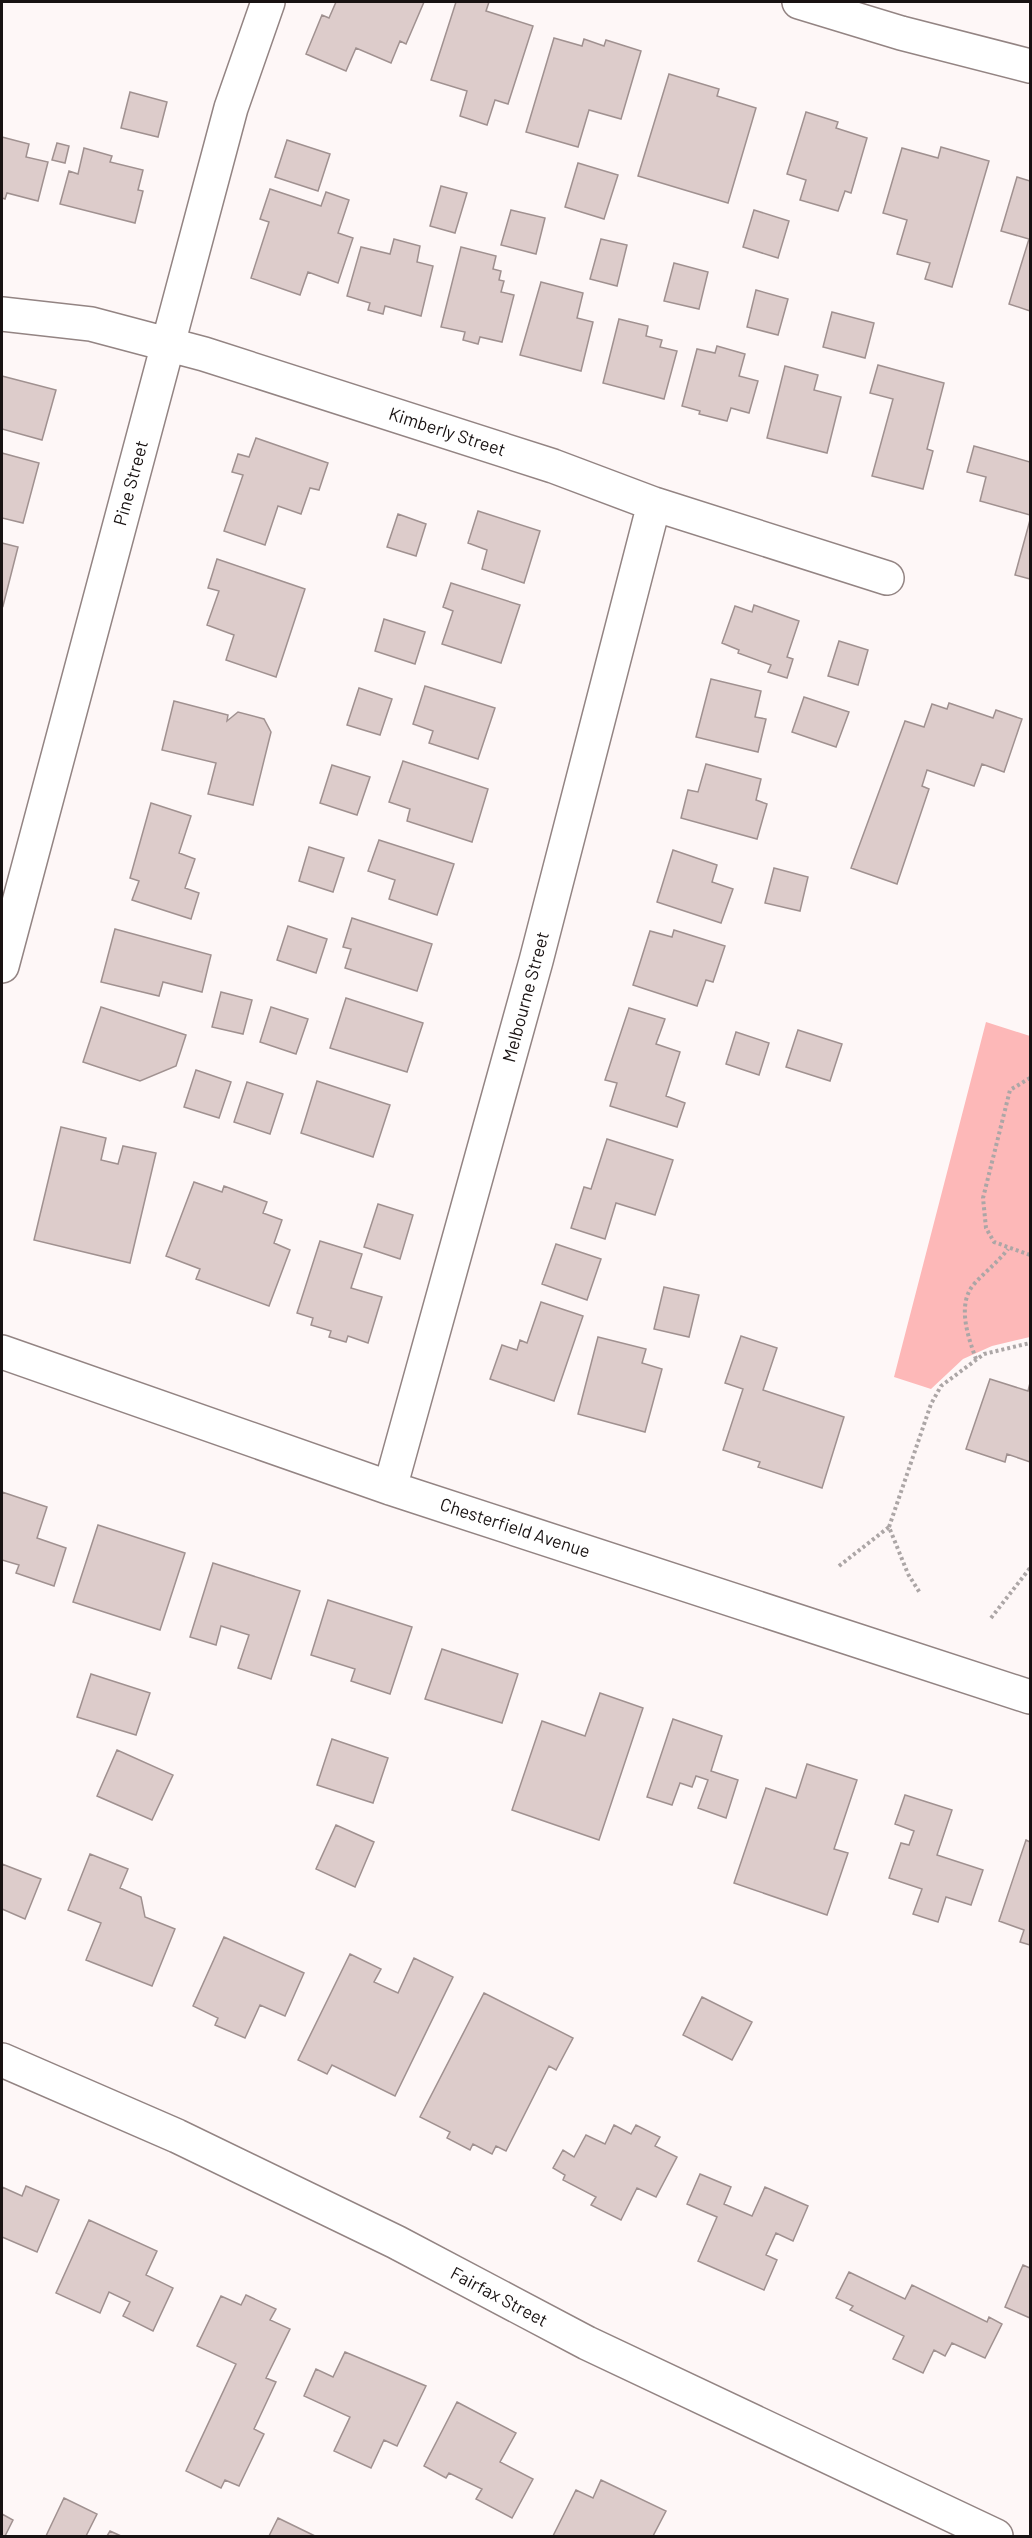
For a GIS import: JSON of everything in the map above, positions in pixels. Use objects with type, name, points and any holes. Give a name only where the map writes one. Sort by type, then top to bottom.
[{"type":"street","name":"Pine Street","points":[[2,966],[231,108],[268,2]]},
{"type":"street","points":[[799,2],[901,33],[1030,66]]},
{"type":"street","name":"Kimberly Street","points":[[2,314],[91,324],[169,343],[553,466],[654,504],[887,578]]},
{"type":"street","name":"Melbourne Street","points":[[390,1488],[530,983],[654,504]]},
{"type":"street","name":"Chesterfield Avenue","points":[[2,1352],[390,1488],[1030,1697]]},
{"type":"street","name":"Fairfax Street","points":[[2,2060],[177,2136],[396,2242],[587,2343],[996,2536]]},
{"type":"path","points":[[1030,1078],[1010,1090],[983,1198],[986,1228],[994,1242],[1030,1255]]},
{"type":"path","points":[[976,1359],[965,1332],[966,1308],[974,1284],[995,1266],[1008,1248]]},
{"type":"path","points":[[839,1566],[889,1527],[931,1404],[941,1386],[984,1354],[1030,1343]]},
{"type":"path","points":[[889,1527],[908,1574],[920,1593]]},
{"type":"path","points":[[991,1617],[1030,1568]]},
{"type":"shaded area","points":[[986,1022],[1030,1036],[1030,1337],[992,1346],[963,1359],[931,1389],[894,1377]]},
{"type":"building","points":[[336,2],[424,2],[406,44],[400,41],[391,63],[356,48],[346,71],[306,54],[322,15],[329,18]]},
{"type":"building","points":[[456,2],[489,2],[486,11],[533,26],[508,104],[495,100],[487,125],[460,116],[467,91],[431,80]]},
{"type":"building","points":[[554,38],[582,46],[584,39],[604,46],[606,40],[641,51],[621,119],[589,110],[578,147],[526,132]]},
{"type":"building","points":[[669,74],[719,89],[717,96],[756,108],[728,203],[638,176]]},
{"type":"building","points":[[130,92],[167,102],[158,137],[121,128]]},
{"type":"building","points":[[806,112],[838,122],[836,128],[867,138],[851,193],[845,191],[838,211],[800,200],[806,180],[787,174]]},
{"type":"building","points":[[2,137],[29,144],[26,157],[48,162],[38,201],[7,193],[5,199],[2,198]]},
{"type":"building","points":[[287,140],[330,154],[318,191],[275,177]]},
{"type":"building","points":[[57,143],[69,146],[65,163],[52,160]]},
{"type":"building","points":[[941,147],[989,161],[952,287],[925,279],[930,263],[897,254],[907,220],[883,213],[902,148],[938,158]]},
{"type":"building","points":[[84,148],[112,156],[110,162],[143,170],[138,190],[143,191],[135,223],[60,204],[69,171],[78,174]]},
{"type":"building","points":[[578,163],[618,175],[604,219],[565,207]]},
{"type":"building","points":[[1017,177],[1030,181],[1030,311],[1009,304],[1029,239],[1001,231]]},
{"type":"building","points":[[441,186],[467,193],[455,233],[430,226]]},
{"type":"building","points":[[270,189],[321,206],[326,192],[349,200],[338,233],[353,238],[338,283],[308,272],[300,295],[251,278],[269,222],[260,219]]},
{"type":"building","points":[[511,210],[545,218],[536,254],[501,245]]},
{"type":"building","points":[[754,210],[789,221],[778,258],[743,247]]},
{"type":"building","points":[[394,239],[420,246],[417,262],[433,266],[421,316],[385,306],[383,314],[368,310],[370,303],[347,296],[361,247],[390,254]]},
{"type":"building","points":[[601,239],[627,245],[617,286],[590,279]]},
{"type":"building","points":[[461,247],[496,256],[493,269],[501,271],[499,280],[504,281],[501,292],[514,295],[502,342],[480,337],[478,344],[463,340],[465,332],[441,327]]},
{"type":"building","points":[[674,263],[708,272],[699,309],[664,301]]},
{"type":"building","points":[[541,282],[583,293],[577,318],[593,322],[581,371],[520,355]]},
{"type":"building","points":[[756,290],[788,299],[778,335],[747,327]]},
{"type":"building","points":[[832,312],[874,323],[865,358],[823,347]]},
{"type":"building","points":[[619,319],[648,326],[646,336],[662,340],[660,347],[677,351],[664,399],[603,383]]},
{"type":"building","points":[[717,346],[745,354],[739,376],[758,381],[749,413],[731,408],[727,421],[699,414],[700,411],[682,406],[697,349],[715,353]]},
{"type":"building","points":[[878,365],[944,383],[927,449],[933,451],[923,489],[872,476],[893,399],[870,393]]},
{"type":"building","points":[[785,366],[818,375],[814,390],[841,397],[827,453],[767,438]]},
{"type":"building","points":[[2,376],[56,390],[42,440],[2,429]]},
{"type":"building","points":[[256,438],[328,463],[319,490],[310,488],[301,514],[278,506],[265,545],[224,531],[243,475],[232,472],[238,454],[249,457]]},
{"type":"building","points":[[974,446],[1030,462],[1030,515],[980,501],[986,477],[967,472]]},
{"type":"building","points":[[2,453],[39,463],[23,523],[2,518]]},
{"type":"building","points":[[478,511],[540,531],[524,583],[482,569],[487,550],[468,543]]},
{"type":"building","points":[[398,514],[426,524],[416,556],[387,547]]},
{"type":"building","points":[[1030,520],[1030,579],[1015,575]]},
{"type":"building","points":[[2,543],[18,547],[3,606],[2,605]]},
{"type":"building","points":[[217,559],[305,589],[276,677],[226,660],[234,635],[207,625],[219,591],[208,588]]},
{"type":"building","points":[[451,583],[520,605],[501,663],[442,644],[453,611],[443,607]]},
{"type":"building","points":[[754,605],[799,621],[787,657],[793,659],[787,678],[768,672],[771,665],[738,653],[739,650],[722,643],[735,606],[752,612]]},
{"type":"building","points":[[384,619],[425,632],[415,664],[375,651]]},
{"type":"building","points":[[839,641],[868,650],[858,685],[828,676]]},
{"type":"building","points":[[711,679],[761,691],[755,717],[766,719],[758,752],[696,737]]},
{"type":"building","points":[[425,686],[495,708],[478,759],[429,743],[433,731],[413,724]]},
{"type":"building","points":[[359,688],[392,699],[380,735],[347,725]]},
{"type":"building","points":[[804,697],[849,712],[836,747],[792,732]]},
{"type":"building","points":[[174,701],[228,715],[227,721],[238,712],[264,719],[271,732],[253,805],[208,794],[216,763],[162,750]]},
{"type":"building","points":[[949,703],[993,718],[996,710],[1022,719],[1004,772],[982,764],[974,786],[927,770],[922,786],[929,789],[897,884],[851,868],[905,721],[924,727],[932,704],[947,709]]},
{"type":"building","points":[[403,761],[488,789],[472,842],[407,821],[410,809],[389,802]]},
{"type":"building","points":[[706,764],[761,779],[756,800],[767,804],[757,839],[681,818],[688,790],[698,792]]},
{"type":"building","points":[[332,765],[370,777],[357,815],[320,803]]},
{"type":"building","points":[[151,803],[191,816],[179,853],[195,859],[185,888],[199,893],[191,919],[132,900],[139,881],[130,878]]},
{"type":"building","points":[[379,840],[454,864],[437,915],[389,899],[395,880],[368,871]]},
{"type":"building","points":[[309,847],[344,858],[333,892],[299,881]]},
{"type":"building","points":[[673,850],[717,865],[712,882],[733,889],[721,923],[657,902]]},
{"type":"building","points":[[774,868],[808,877],[800,911],[765,903]]},
{"type":"building","points":[[352,918],[432,944],[417,991],[345,968],[351,949],[343,947]]},
{"type":"building","points":[[288,926],[327,939],[316,973],[277,960]]},
{"type":"building","points":[[115,929],[211,955],[202,992],[163,982],[159,996],[101,982]]},
{"type":"building","points":[[674,930],[725,946],[713,982],[706,980],[697,1006],[633,985],[650,931],[672,937]]},
{"type":"building","points":[[221,992],[252,1000],[243,1034],[212,1027]]},
{"type":"building","points":[[346,998],[423,1023],[407,1072],[330,1048]]},
{"type":"building","points":[[101,1007],[186,1035],[176,1066],[140,1081],[83,1062]]},
{"type":"building","points":[[271,1007],[308,1019],[296,1054],[260,1042]]},
{"type":"building","points":[[629,1008],[665,1019],[656,1044],[680,1052],[666,1096],[685,1103],[677,1127],[610,1106],[617,1083],[605,1080]]},
{"type":"building","points":[[798,1030],[842,1044],[830,1081],[786,1067]]},
{"type":"building","points":[[736,1032],[769,1043],[759,1075],[726,1064]]},
{"type":"building","points":[[196,1070],[231,1082],[219,1118],[184,1107]]},
{"type":"building","points":[[317,1081],[390,1105],[373,1157],[301,1133]]},
{"type":"building","points":[[247,1082],[283,1094],[270,1134],[234,1122]]},
{"type":"building","points":[[61,1127],[106,1138],[101,1160],[118,1164],[123,1146],[156,1153],[130,1263],[34,1240]]},
{"type":"building","points":[[607,1139],[673,1160],[655,1215],[616,1203],[605,1239],[571,1228],[584,1187],[591,1189]]},
{"type":"building","points":[[194,1182],[222,1192],[224,1186],[267,1202],[263,1213],[282,1220],[274,1243],[290,1250],[269,1306],[196,1279],[200,1269],[166,1256]]},
{"type":"building","points":[[378,1204],[413,1215],[400,1259],[364,1247]]},
{"type":"building","points":[[320,1241],[362,1254],[351,1288],[382,1297],[368,1343],[348,1336],[346,1342],[329,1337],[331,1331],[311,1325],[313,1318],[297,1313]]},
{"type":"building","points":[[556,1244],[601,1259],[587,1300],[542,1284]]},
{"type":"building","points":[[664,1287],[699,1295],[689,1337],[654,1329]]},
{"type":"building","points":[[541,1302],[583,1316],[554,1401],[490,1379],[502,1345],[517,1350],[520,1340],[527,1343]]},
{"type":"building","points":[[741,1336],[777,1348],[763,1390],[844,1417],[822,1488],[758,1467],[760,1462],[723,1450],[743,1389],[725,1383]]},
{"type":"building","points":[[598,1337],[646,1349],[642,1363],[662,1369],[645,1432],[578,1414]]},
{"type":"building","points":[[990,1379],[1028,1391],[1030,1383],[1030,1462],[1007,1454],[1005,1462],[966,1449]]},
{"type":"building","points":[[2,1492],[47,1507],[37,1538],[66,1548],[54,1586],[16,1573],[19,1565],[2,1560]]},
{"type":"building","points":[[98,1525],[185,1553],[160,1630],[73,1602]]},
{"type":"building","points":[[213,1563],[300,1591],[271,1679],[238,1668],[249,1635],[221,1626],[216,1645],[190,1637]]},
{"type":"building","points":[[328,1600],[412,1627],[390,1694],[351,1681],[355,1669],[311,1655]]},
{"type":"building","points":[[442,1649],[518,1674],[502,1723],[425,1699]]},
{"type":"building","points":[[91,1674],[150,1693],[136,1735],[77,1717]]},
{"type":"building","points":[[600,1693],[643,1708],[599,1840],[512,1810],[542,1721],[585,1736]]},
{"type":"building","points":[[673,1719],[722,1736],[711,1771],[738,1780],[726,1818],[698,1808],[708,1780],[696,1776],[692,1787],[680,1783],[672,1805],[647,1797]]},
{"type":"building","points":[[332,1739],[388,1758],[373,1803],[317,1785]]},
{"type":"building","points":[[117,1750],[173,1775],[152,1820],[97,1796]]},
{"type":"building","points":[[807,1764],[857,1780],[834,1849],[848,1853],[827,1915],[734,1883],[766,1788],[796,1798]]},
{"type":"building","points":[[905,1795],[952,1810],[937,1855],[983,1870],[971,1905],[946,1897],[938,1922],[913,1914],[922,1889],[889,1878],[901,1843],[909,1845],[914,1831],[895,1824]]},
{"type":"building","points":[[336,1825],[374,1842],[355,1887],[316,1869]]},
{"type":"building","points":[[1026,1840],[1030,1842],[1030,1945],[1020,1942],[1024,1930],[999,1921]]},
{"type":"building","points":[[90,1854],[128,1869],[120,1888],[141,1897],[145,1917],[175,1929],[152,1986],[86,1960],[101,1923],[68,1910]]},
{"type":"building","points":[[2,1864],[41,1879],[25,1919],[2,1909]]},
{"type":"building","points":[[224,1937],[304,1973],[285,2016],[260,2005],[245,2038],[215,2025],[218,2018],[193,2006]]},
{"type":"building","points":[[350,1954],[381,1969],[374,1982],[398,1993],[414,1958],[453,1977],[395,2096],[332,2065],[327,2074],[298,2060]]},
{"type":"building","points":[[484,1993],[573,2038],[556,2070],[549,2066],[506,2151],[496,2146],[492,2154],[473,2144],[470,2150],[447,2138],[450,2132],[420,2117]]},
{"type":"building","points":[[702,1997],[752,2022],[732,2060],[683,2035]]},
{"type":"building","points":[[614,2125],[631,2134],[636,2125],[660,2137],[655,2146],[677,2157],[656,2197],[637,2188],[621,2220],[591,2205],[596,2197],[563,2180],[565,2175],[553,2168],[563,2150],[574,2157],[586,2135],[605,2144]]},
{"type":"building","points":[[700,2174],[731,2187],[724,2204],[752,2216],[765,2187],[808,2206],[793,2241],[776,2233],[766,2255],[777,2260],[764,2290],[698,2261],[717,2217],[687,2204]]},
{"type":"building","points":[[26,2186],[59,2200],[37,2252],[2,2237],[2,2187],[22,2196]]},
{"type":"building","points":[[89,2220],[157,2251],[146,2275],[173,2288],[153,2331],[123,2316],[130,2302],[109,2292],[100,2313],[56,2293]]},
{"type":"building","points":[[1023,2265],[1030,2268],[1030,2318],[1005,2307]]},
{"type":"building","points":[[849,2272],[905,2299],[912,2285],[987,2322],[989,2317],[1002,2324],[985,2358],[952,2343],[945,2356],[934,2350],[923,2373],[893,2359],[904,2336],[850,2310],[853,2306],[836,2298]]},
{"type":"building","points":[[246,2295],[276,2309],[270,2320],[290,2329],[266,2378],[276,2382],[254,2429],[264,2434],[239,2486],[225,2480],[221,2488],[186,2471],[236,2364],[197,2346],[221,2296],[241,2305]]},
{"type":"building","points":[[345,2352],[426,2386],[397,2446],[384,2440],[371,2468],[334,2451],[350,2417],[304,2396],[316,2369],[333,2377]]},
{"type":"building","points":[[457,2402],[516,2433],[500,2462],[533,2479],[512,2518],[476,2499],[482,2489],[449,2473],[446,2478],[424,2466]]},
{"type":"building","points":[[601,2480],[666,2511],[653,2536],[553,2536],[576,2490],[593,2498]]},
{"type":"building","points":[[64,2498],[97,2514],[86,2536],[46,2536]]},
{"type":"building","points":[[2,2514],[13,2520],[5,2536],[2,2536]]},
{"type":"building","points":[[278,2518],[315,2536],[269,2536]]},
{"type":"building","points":[[110,2531],[121,2536],[107,2536]]}]
